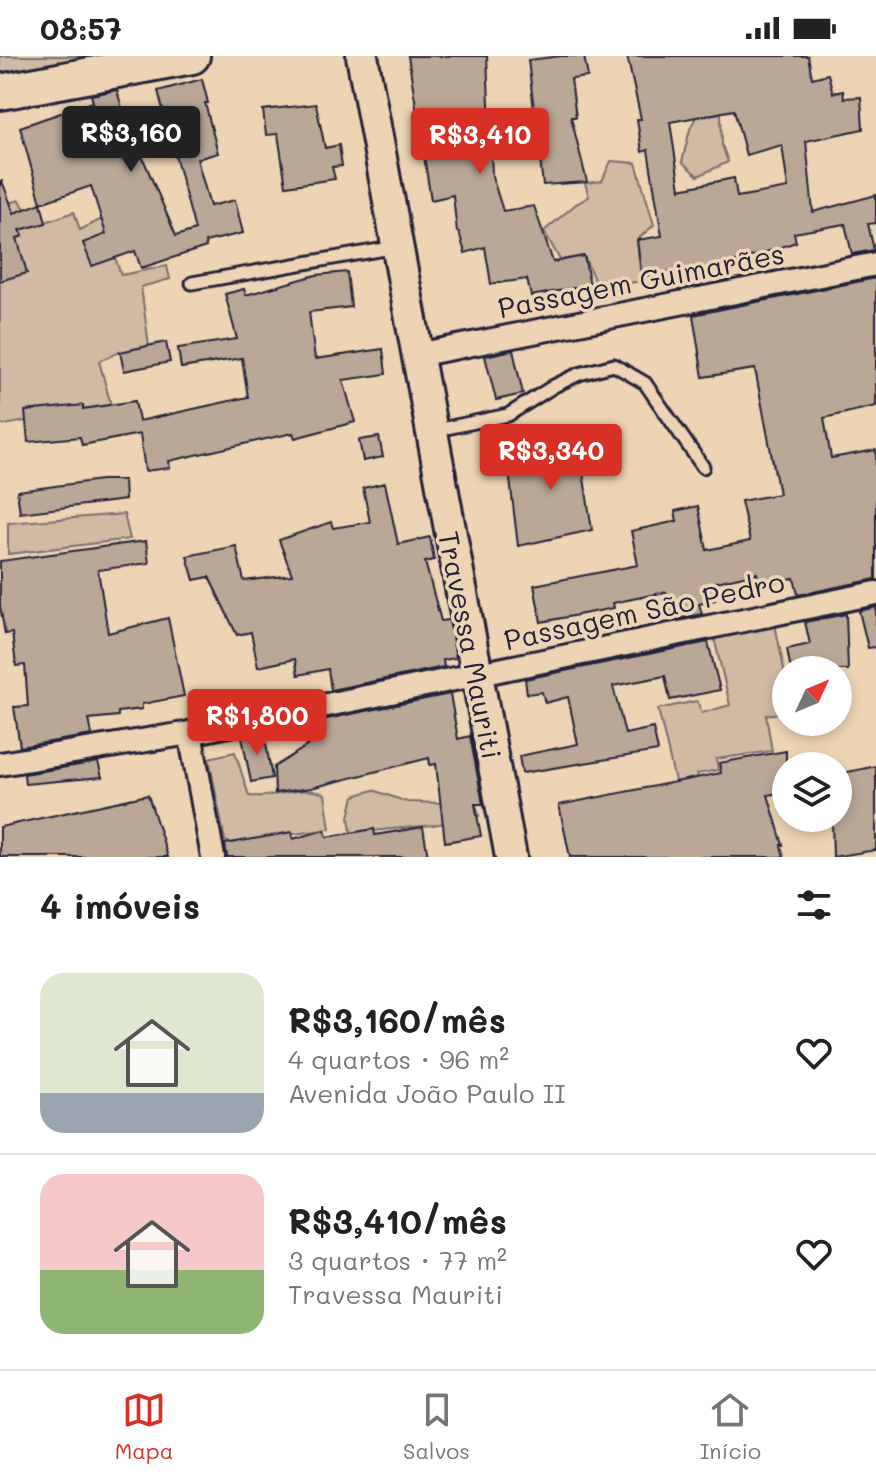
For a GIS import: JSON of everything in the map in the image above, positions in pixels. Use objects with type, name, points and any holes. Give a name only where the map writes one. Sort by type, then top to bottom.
[{"type":"main road","points":[[0,92],[189,56]]},
{"type":"main road","name":"Travessa Mauriti","points":[[362,56],[511,857]]},
{"type":"street","name":"Passagem Guimarães","points":[[417,355],[876,264]]},
{"type":"street","name":"Passagem São Pedro","points":[[0,764],[190,733],[876,593]]},
{"type":"street","points":[[190,733],[213,857]]},
{"type":"lane","points":[[192,283],[397,247]]},
{"type":"lane","points":[[432,431],[508,415],[579,374],[614,365],[645,383],[703,467]]},
{"type":"shaded area","points":[[0,56],[108,56],[0,77]]},
{"type":"shaded area","points":[[721,113],[722,145],[728,162],[698,176],[682,162],[690,129],[696,117]]},
{"type":"shaded area","points":[[611,161],[636,163],[654,225],[637,240],[641,281],[598,289],[584,256],[560,260],[544,231],[589,197],[585,183],[602,181]]},
{"type":"shaded area","points":[[20,200],[34,226],[74,212],[80,230],[102,219],[121,275],[167,266],[170,279],[141,287],[149,346],[120,352],[99,361],[111,405],[5,425],[0,424],[0,263],[5,243],[23,236],[0,205]]},
{"type":"shaded area","points":[[124,514],[130,539],[8,554],[8,523]]},
{"type":"shaded area","points":[[775,624],[781,656],[772,656],[772,714],[766,715],[772,751],[716,759],[718,770],[697,774],[702,796],[678,794],[658,709],[697,701],[702,713],[730,705],[713,633]]},
{"type":"shaded area","points":[[235,752],[249,796],[297,791],[325,794],[330,829],[230,843],[225,841],[209,758]]},
{"type":"shaded area","points":[[373,790],[407,802],[476,804],[479,816],[434,825],[351,833],[349,817],[354,796]]},
{"type":"building","points":[[408,56],[487,56],[492,176],[503,211],[534,206],[553,262],[584,256],[590,285],[531,296],[527,279],[491,284],[485,247],[465,253],[457,232],[453,195],[431,200]]},
{"type":"building","points":[[584,56],[588,77],[571,79],[576,117],[571,117],[587,182],[543,185],[528,60]]},
{"type":"building","points":[[627,56],[808,56],[812,78],[828,74],[833,93],[843,91],[844,98],[861,97],[863,129],[806,141],[813,212],[876,195],[876,223],[868,224],[874,250],[852,254],[845,224],[794,233],[796,242],[693,276],[670,278],[669,272],[642,277],[637,240],[662,236],[648,150],[642,152],[637,119],[641,119]],"holes":[[[734,110],[746,155],[782,145],[788,188],[737,197],[734,178],[680,189],[670,122]]]},
{"type":"building","points":[[202,79],[218,153],[197,159],[210,206],[235,200],[243,233],[205,242],[206,247],[141,268],[135,251],[92,266],[83,243],[106,234],[91,186],[41,203],[20,127],[93,102],[91,95],[117,90],[122,109],[176,236],[195,230],[158,91]]},
{"type":"building","points":[[316,104],[325,148],[339,145],[342,166],[332,167],[335,179],[286,186],[278,134],[266,135],[263,110]]},
{"type":"building","points":[[0,181],[14,213],[41,203],[46,223],[20,230],[23,236],[17,238],[27,273],[0,281]]},
{"type":"building","points":[[347,272],[351,307],[309,312],[315,359],[383,349],[386,374],[343,380],[355,422],[295,438],[293,433],[169,461],[170,468],[145,471],[140,434],[82,445],[80,437],[28,442],[25,411],[83,405],[83,409],[135,401],[139,421],[248,397],[242,358],[181,368],[178,348],[237,339],[225,294],[244,289],[246,295],[316,275]]},
{"type":"building","points":[[876,278],[876,406],[824,418],[831,458],[876,450],[876,579],[798,595],[794,578],[759,585],[757,573],[712,583],[715,600],[699,604],[702,614],[672,620],[666,592],[613,603],[614,608],[541,622],[534,585],[638,565],[631,531],[677,521],[675,511],[698,506],[707,550],[750,541],[741,501],[779,494],[755,369],[703,377],[693,315]]},
{"type":"building","points":[[166,342],[170,362],[124,371],[120,352]]},
{"type":"building","points":[[513,350],[523,394],[496,400],[485,356]]},
{"type":"building","points":[[577,433],[592,530],[518,546],[509,471],[531,466],[528,443]]},
{"type":"building","points":[[379,437],[383,457],[363,461],[359,440]]},
{"type":"building","points":[[124,480],[125,500],[20,513],[17,491]]},
{"type":"building","points":[[385,483],[398,544],[430,537],[434,560],[425,562],[441,621],[449,620],[456,658],[443,660],[444,667],[331,690],[328,669],[298,675],[295,659],[258,667],[251,632],[237,635],[209,577],[194,580],[187,556],[236,546],[244,581],[292,575],[279,540],[331,522],[333,528],[370,522],[363,488]]},
{"type":"building","points":[[146,541],[149,563],[98,570],[108,633],[168,618],[184,696],[142,704],[142,709],[118,712],[118,716],[89,719],[92,735],[20,747],[14,707],[28,706],[25,665],[16,666],[12,633],[5,634],[0,606],[0,561]]},
{"type":"building","points":[[876,607],[876,647],[868,648],[859,611]]},
{"type":"building","points":[[846,614],[848,656],[788,656],[787,649],[810,644],[805,622]]},
{"type":"building","points":[[708,642],[720,690],[670,700],[665,676],[613,686],[625,734],[653,728],[658,751],[522,773],[519,756],[578,744],[568,697],[545,703],[542,692],[527,694],[525,679]]},
{"type":"building","points":[[450,694],[458,739],[470,736],[483,804],[475,804],[481,836],[445,842],[436,764],[430,765],[429,758],[311,788],[275,793],[274,767],[313,742],[307,723]]},
{"type":"building","points":[[264,732],[272,778],[251,782],[242,737]]},
{"type":"building","points":[[772,754],[772,794],[768,795],[772,808],[772,832],[779,832],[784,857],[570,857],[559,805],[721,773],[719,763]]},
{"type":"building","points":[[98,762],[102,777],[25,784],[24,774]]},
{"type":"building","points":[[876,766],[876,850],[833,857],[832,832],[852,832],[852,771]]},
{"type":"building","points":[[148,795],[168,857],[0,857],[0,827]]},
{"type":"building","points":[[423,827],[428,857],[227,857],[225,844],[292,832],[293,839],[325,830],[327,837],[374,829],[375,835]]}]
